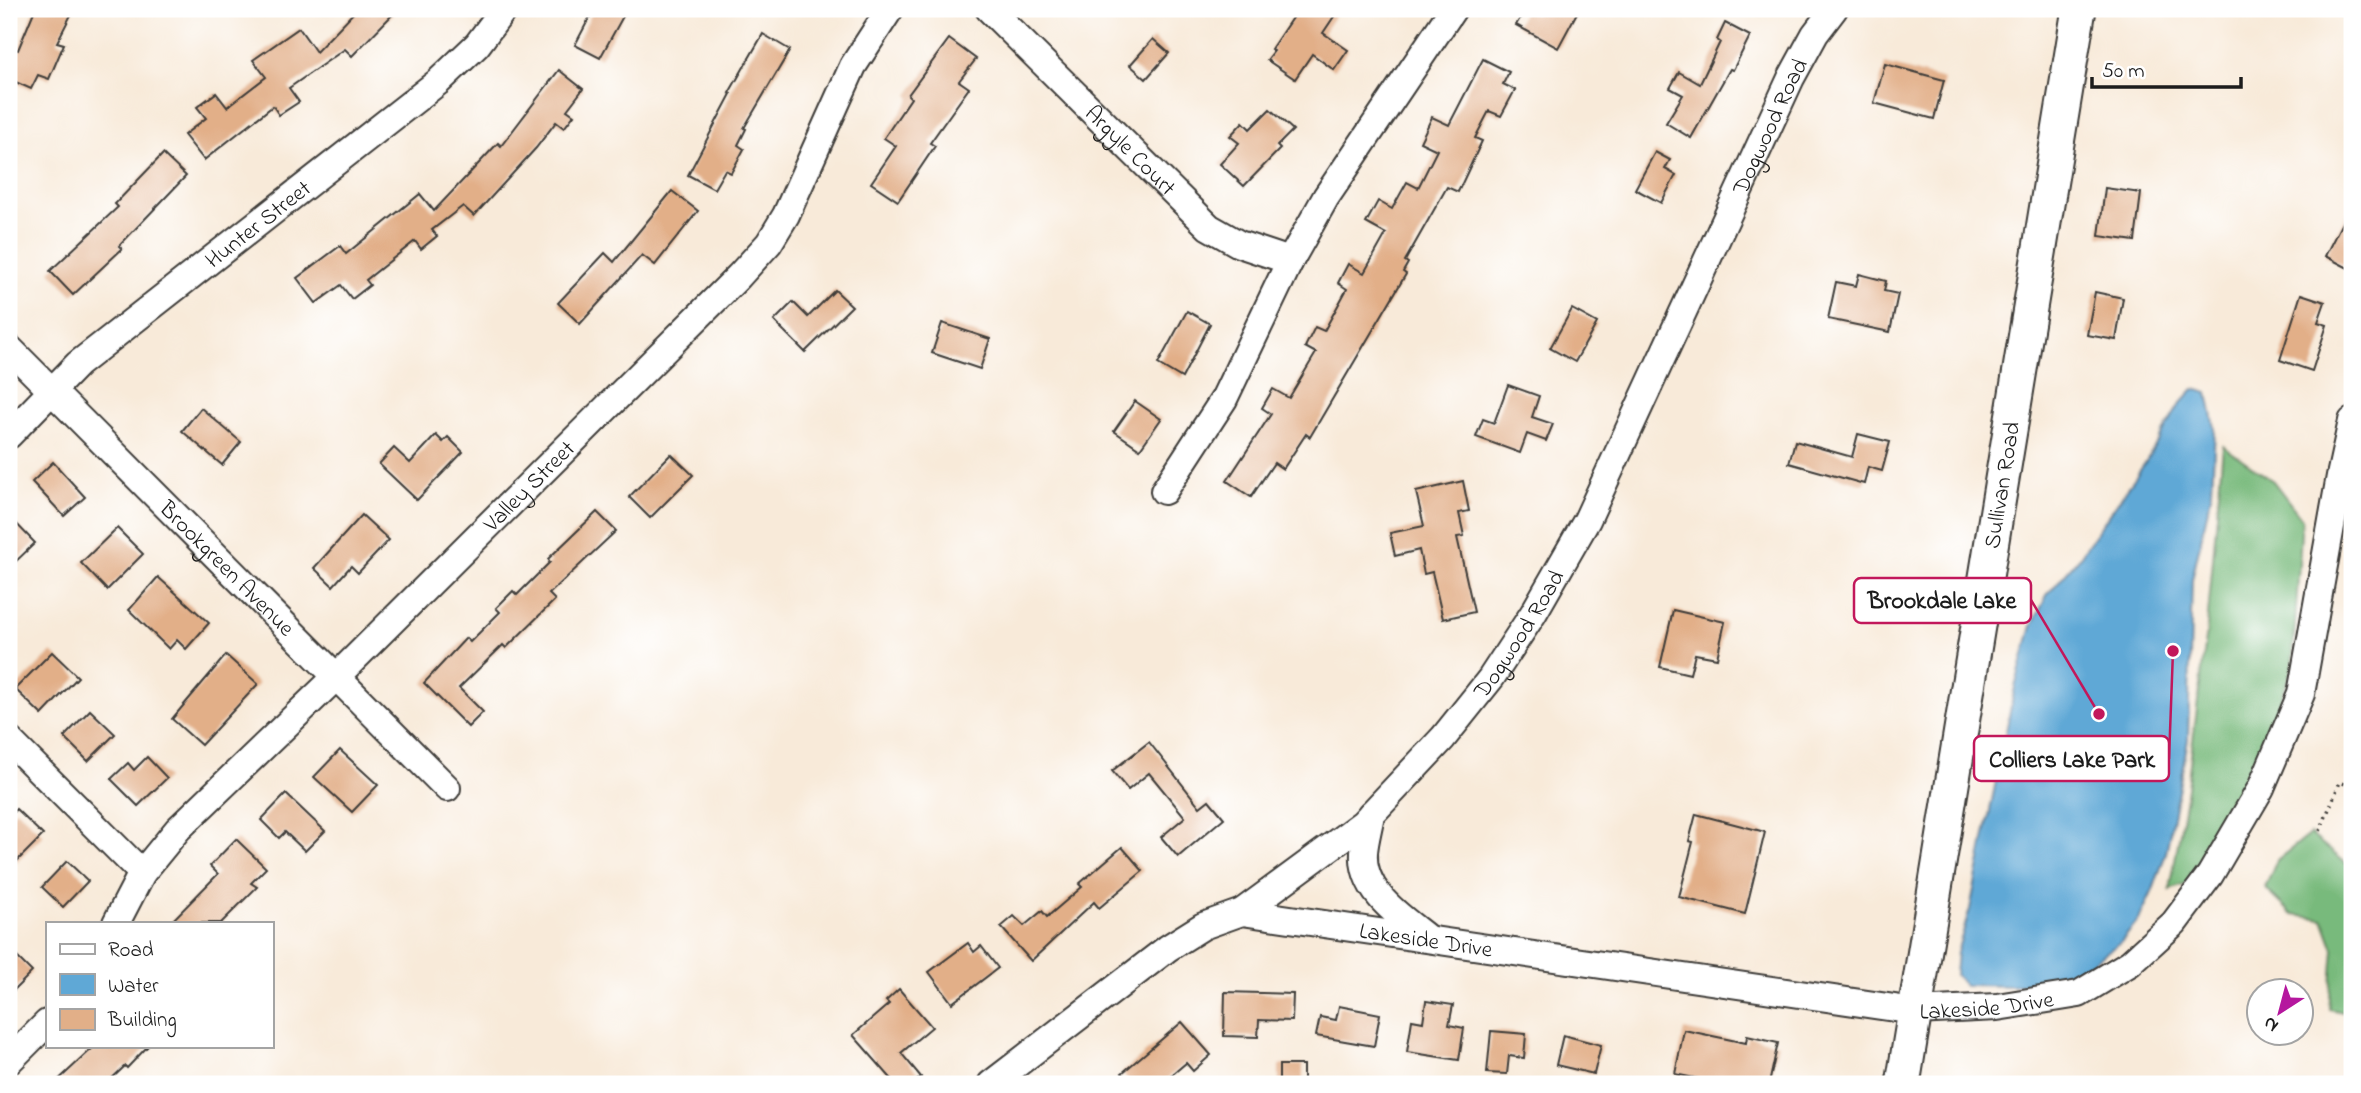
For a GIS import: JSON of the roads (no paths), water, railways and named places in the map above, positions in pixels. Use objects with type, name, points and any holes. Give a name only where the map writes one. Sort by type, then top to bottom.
[{"type":"main road","name":"Sullivan Road","points":[[1903,1084],[2079,9]]},
{"type":"street","name":"Hunter Street","points":[[9,435],[78,364],[438,82],[477,45],[504,9]]},
{"type":"street","name":"Valley Street","points":[[117,922],[142,873],[178,829],[336,677],[769,243],[786,215],[853,66],[890,9]]},
{"type":"street","name":"Argyle Court","points":[[989,9],[1209,227],[1238,244],[1290,261]]},
{"type":"street","points":[[1164,491],[1224,399],[1290,261],[1326,197],[1454,9]]},
{"type":"street","name":"Dogwood Road","points":[[991,1084],[1168,948],[1203,926],[1242,912],[1363,822],[1443,738],[1491,678],[1533,614],[1587,520],[1791,78],[1815,34],[1834,9]]},
{"type":"street","name":"Brookgreen Avenue","points":[[9,348],[447,788]]},
{"type":"street","name":"Lakeside Drive","points":[[1242,912],[1915,1011],[1997,1007],[2079,993],[2130,963],[2174,923],[2210,876],[2261,788],[2301,694],[2352,421]]},
{"type":"street","points":[[9,740],[142,873]]},
{"type":"street","points":[[1371,814],[1364,855],[1370,880],[1388,909],[1429,939]]},
{"type":"street","points":[[9,1059],[46,1024]]},
{"type":"water","points":[[2194,389],[2208,393],[2215,428],[2212,491],[2192,579],[2188,740],[2166,853],[2153,890],[2139,920],[2121,942],[2093,962],[2057,980],[2013,986],[1965,985],[1955,975],[1957,952],[1970,909],[2015,687],[2032,626],[2047,595],[2078,559],[2145,463],[2180,404]]},
{"type":"place","name":"Colliers Lake Park","points":[[2173,651]]},
{"type":"place","name":"Brookdale Lake","points":[[2099,714]]}]
